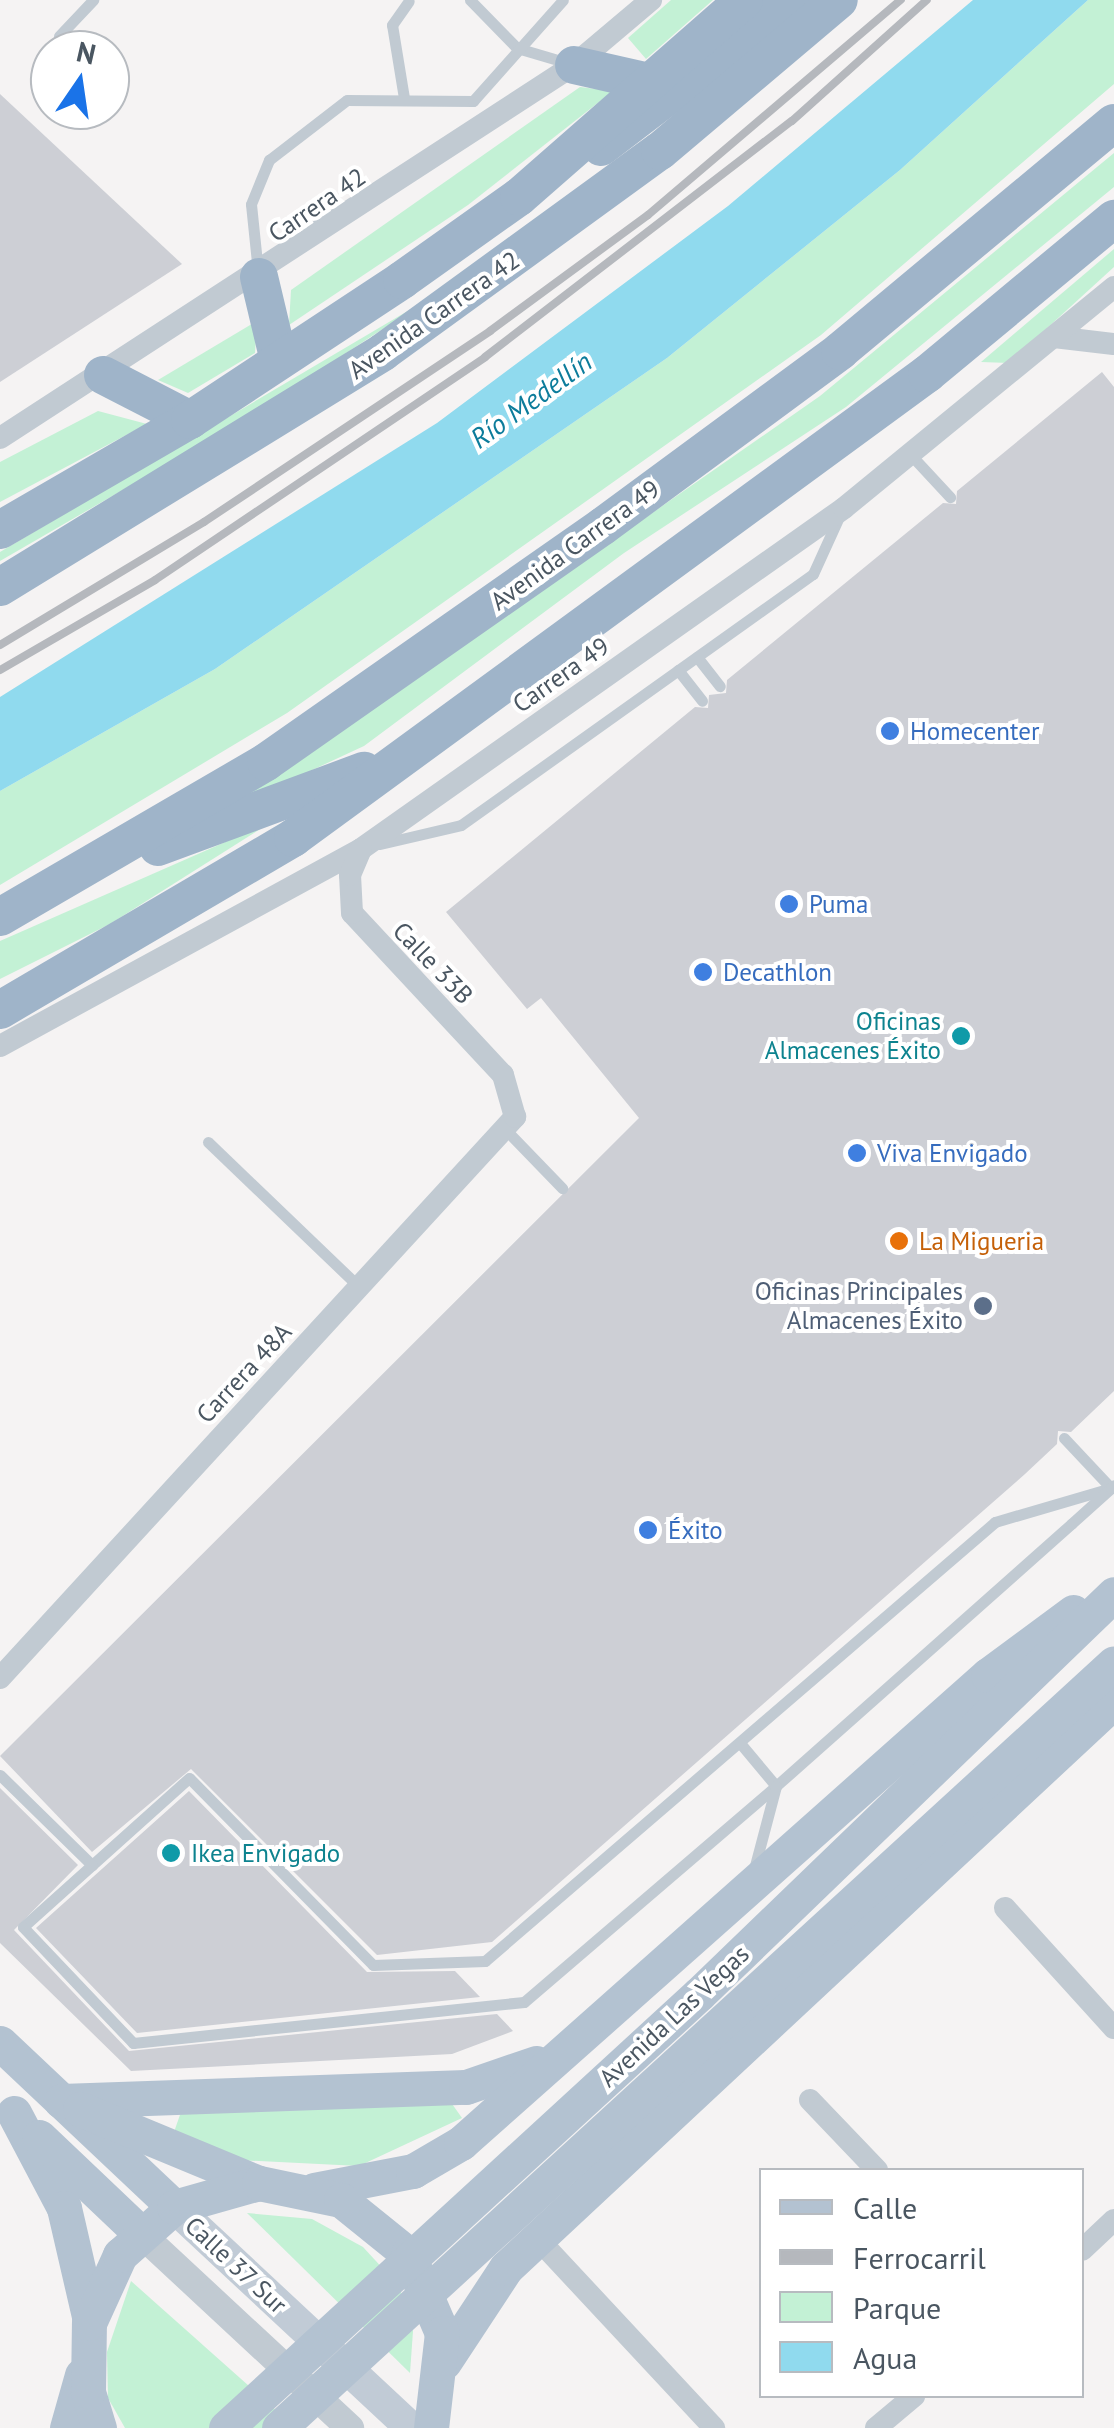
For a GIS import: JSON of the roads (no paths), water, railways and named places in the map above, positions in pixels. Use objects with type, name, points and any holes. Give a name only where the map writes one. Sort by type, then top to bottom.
[{"type":"highway","name":"Avenida Carrera 42","points":[[0,530],[190,420],[518,197],[744,0]]},
{"type":"highway","points":[[518,197],[651,118],[793,0]]},
{"type":"highway","name":"Avenida Carrera 42","points":[[0,587],[383,352],[632,172],[839,0]]},
{"type":"highway","points":[[574,65],[649,82]]},
{"type":"highway","name":"Avenida Carrera 49","points":[[0,918],[76,877],[266,762],[603,526],[840,351],[1114,123]]},
{"type":"highway","points":[[0,1010],[195,903],[410,754],[928,374],[1114,219]]},
{"type":"highway","points":[[258,277],[279,361]]},
{"type":"highway","points":[[103,374],[190,420]]},
{"type":"highway","points":[[76,877],[410,754]]},
{"type":"main road","name":"Avenida Las Vegas","points":[[314,2190],[438,2159],[988,1676],[1114,1581]]},
{"type":"main road","name":"Avenida Las Vegas","points":[[279,2428],[710,2007],[1114,1594]]},
{"type":"main road","name":"Avenida Las Vegas","points":[[226,2428],[710,2007],[1114,1663]]},
{"type":"main road","points":[[431,2428],[444,2375],[487,2292],[537,2238],[1114,1702]]},
{"type":"main road","points":[[602,2018],[624,2089],[681,2104]]},
{"type":"main road","name":"Calle 37 Sur","points":[[0,2043],[412,2428]]},
{"type":"main road","points":[[61,2101],[466,2087],[568,2048]]},
{"type":"main road","points":[[61,2101],[260,2183],[314,2190],[366,2214],[408,2254],[435,2305],[444,2375],[459,2428]]},
{"type":"main road","points":[[7,2107],[64,2208],[90,2323],[67,2428]]},
{"type":"main road","name":"Calle 37 Sur","points":[[7,2107],[140,2232]]},
{"type":"main road","points":[[90,2323],[140,2232],[174,2208],[260,2183]]},
{"type":"main road","points":[[85,2359],[99,2428]]},
{"type":"street","name":"Carrera 42","points":[[0,438],[258,277],[574,65],[651,0]]},
{"type":"street","name":"Carrera 49","points":[[0,1046],[361,849],[844,508],[1114,287]]},
{"type":"street","points":[[1054,336],[1114,344]]},
{"type":"street","name":"Calle 33B","points":[[361,849],[348,895],[363,930],[503,1075],[516,1100]]},
{"type":"street","name":"Carrera 48A","points":[[0,1678],[506,1130],[516,1100]]},
{"type":"street","points":[[1006,1908],[1114,2028]]},
{"type":"street","points":[[810,2100],[875,2168]]},
{"type":"street","points":[[1084,2248],[1114,2220]]},
{"type":"street","name":"Calle 37 Sur","points":[[140,2232],[350,2428]]},
{"type":"street","points":[[537,2238],[714,2428]]},
{"type":"street","points":[[876,2428],[912,2398]]},
{"type":"lane","points":[[64,30],[93,0]]},
{"type":"lane","points":[[404,98],[392,24],[409,0]]},
{"type":"lane","points":[[470,0],[518,48],[574,65]]},
{"type":"lane","points":[[258,277],[251,204],[269,160],[347,100],[404,98],[432,107],[473,101],[563,0]]},
{"type":"lane","points":[[910,454],[950,497]]},
{"type":"lane","points":[[361,849],[462,825],[813,574],[844,508]]},
{"type":"lane","points":[[697,657],[720,686]]},
{"type":"lane","points":[[678,670],[702,702]]},
{"type":"lane","points":[[506,1130],[562,1188]]},
{"type":"lane","points":[[208,1142],[360,1288]]},
{"type":"lane","points":[[1064,1438],[1113,1486]]},
{"type":"lane","points":[[1113,1486],[776,1786],[524,2002],[133,2043],[23,1927],[189,1778],[373,1965],[485,1961],[994,1522],[1113,1486]]},
{"type":"lane","points":[[740,1744],[776,1786]]},
{"type":"lane","points":[[0,1775],[92,1865]]},
{"type":"lane","points":[[748,1888],[776,1786]]},
{"type":"water","name":"Río Medellín","points":[[973,0],[1088,0],[900,170],[667,358],[215,669],[0,791],[0,697],[437,423],[728,206]]},
{"type":"railway","points":[[0,645],[204,522],[490,331],[648,215],[901,0]]},
{"type":"railway","points":[[0,670],[155,580],[485,357],[792,121],[927,0]]},
{"type":"place","name":"Homecenter","points":[[890,731]]},
{"type":"place","name":"Puma","points":[[789,904]]},
{"type":"place","name":"Decathlon","points":[[703,972]]},
{"type":"place","name":"Oficinas Almacenes Éxito","points":[[961,1036]]},
{"type":"place","name":"Viva Envigado","points":[[857,1153]]},
{"type":"place","name":"La Migueria","points":[[899,1241]]},
{"type":"place","name":"Oficinas Principales Almacenes Éxito","points":[[983,1306]]},
{"type":"place","name":"Éxito","points":[[648,1530]]},
{"type":"place","name":"Ikea Envigado","points":[[171,1853]]}]
